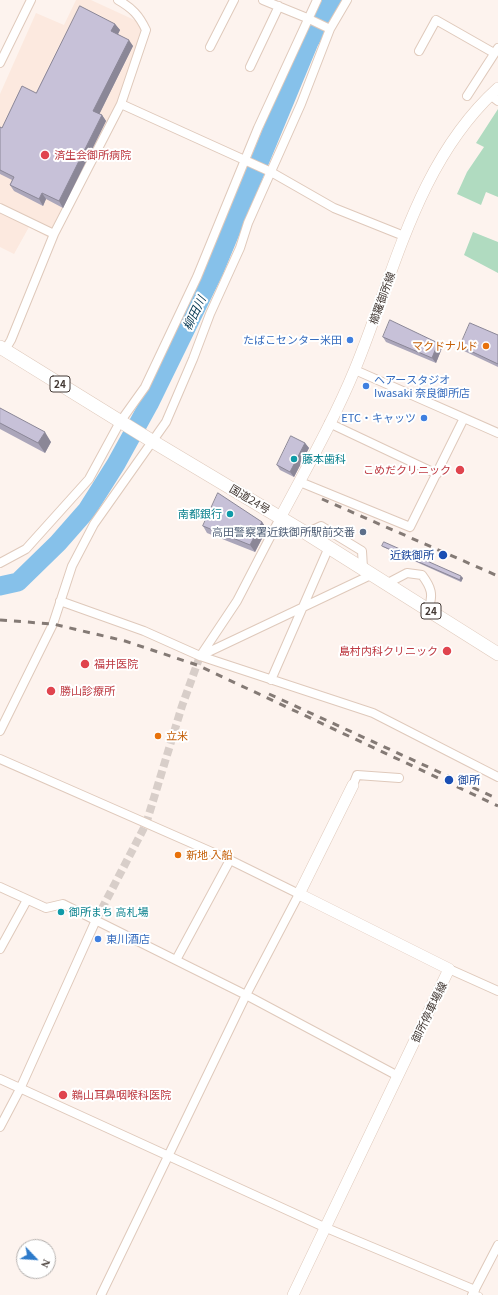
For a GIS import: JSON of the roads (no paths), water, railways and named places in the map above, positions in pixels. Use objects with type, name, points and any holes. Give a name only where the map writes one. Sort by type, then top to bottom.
[{"type":"highway","name":"国道24号","points":[[3,350],[329,547],[498,654]]},
{"type":"main road","name":"櫛羅御所線","points":[[280,518],[300,482],[355,370],[382,301],[404,236],[419,201],[439,164],[462,128],[495,94]]},
{"type":"main road","points":[[299,894],[353,785]]},
{"type":"main road","name":"御所停車場線","points":[[293,1295],[324,1227],[449,969],[299,894]]},
{"type":"street","points":[[0,63],[31,0]]},
{"type":"street","points":[[3,350],[11,340],[54,234],[122,104],[146,30],[141,18],[133,9],[118,0]]},
{"type":"street","points":[[210,47],[234,0]]},
{"type":"street","points":[[263,0],[308,18],[330,29]]},
{"type":"street","points":[[0,563],[26,549],[89,479],[124,424],[145,387],[197,277],[245,160],[316,0]]},
{"type":"street","points":[[0,731],[54,624],[72,566],[94,524],[118,492],[148,439],[166,422],[301,104],[330,29],[347,0]]},
{"type":"street","points":[[250,67],[279,6]]},
{"type":"street","points":[[419,52],[436,20],[496,51],[467,96]]},
{"type":"street","points":[[122,104],[271,172],[334,208],[404,236]]},
{"type":"street","points":[[0,208],[54,234]]},
{"type":"street","points":[[355,370],[498,433]]},
{"type":"street","points":[[300,482],[410,527],[464,418]]},
{"type":"street","points":[[329,423],[437,474]]},
{"type":"street","points":[[200,656],[237,601],[280,518]]},
{"type":"street","points":[[200,656],[302,608],[368,571],[362,551],[321,526],[306,533]]},
{"type":"street","points":[[271,680],[329,547]]},
{"type":"street","points":[[388,584],[407,573],[422,576],[430,586],[431,599],[428,609]]},
{"type":"street","points":[[60,601],[144,631],[200,656],[373,713],[498,778]]},
{"type":"street","points":[[0,759],[230,860],[299,894],[246,995],[101,1295]]},
{"type":"street","points":[[353,785],[358,774],[399,778]]},
{"type":"street","points":[[176,960],[230,860]]},
{"type":"street","points":[[0,887],[46,908],[63,904],[246,995],[398,1076]]},
{"type":"street","points":[[0,949],[27,900]]},
{"type":"street","points":[[0,1127],[20,1089],[96,920]]},
{"type":"street","points":[[449,969],[498,991]]},
{"type":"street","points":[[0,1080],[324,1227],[475,1293],[498,1245]]},
{"type":"waterway","name":"柳田川","points":[[0,586],[18,582],[58,543],[87,510],[116,464],[149,404],[214,271],[309,42],[333,0]]},
{"type":"tunnel","points":[[96,920],[146,824],[182,706],[200,656]]},
{"type":"railway","points":[[322,499],[498,576]]},
{"type":"railway","points":[[0,620],[53,624],[125,641],[197,665],[498,806]]},
{"type":"railway","points":[[269,694],[498,799]]},
{"type":"place","name":"済生会御所病院","points":[[45,155]]},
{"type":"place","name":"たばこセンター米田","points":[[350,340]]},
{"type":"place","name":"マクドナルド","points":[[486,346]]},
{"type":"place","name":"ヘアースタジオ Iwasaki 奈良御所店","points":[[366,386]]},
{"type":"place","name":"ETC・キャッツ","points":[[424,418]]},
{"type":"place","name":"藤本歯科","points":[[294,459]]},
{"type":"place","name":"こめだクリニック","points":[[460,470]]},
{"type":"place","name":"南都銀行","points":[[230,514]]},
{"type":"place","name":"高田警察署近鉄御所駅前交番","points":[[363,532]]},
{"type":"place","name":"近鉄御所","points":[[443,555]]},
{"type":"place","name":"島村内科クリニック","points":[[447,651]]},
{"type":"place","name":"福井医院","points":[[85,664]]},
{"type":"place","name":"勝山診療所","points":[[51,691]]},
{"type":"place","name":"立米","points":[[158,736]]},
{"type":"place","name":"御所","points":[[449,780]]},
{"type":"place","name":"新地 入船","points":[[178,855]]},
{"type":"place","name":"御所まち 高札場","points":[[61,912]]},
{"type":"place","name":"東川酒店","points":[[98,939]]},
{"type":"place","name":"鵜山耳鼻咽喉科医院","points":[[63,1095]]}]
